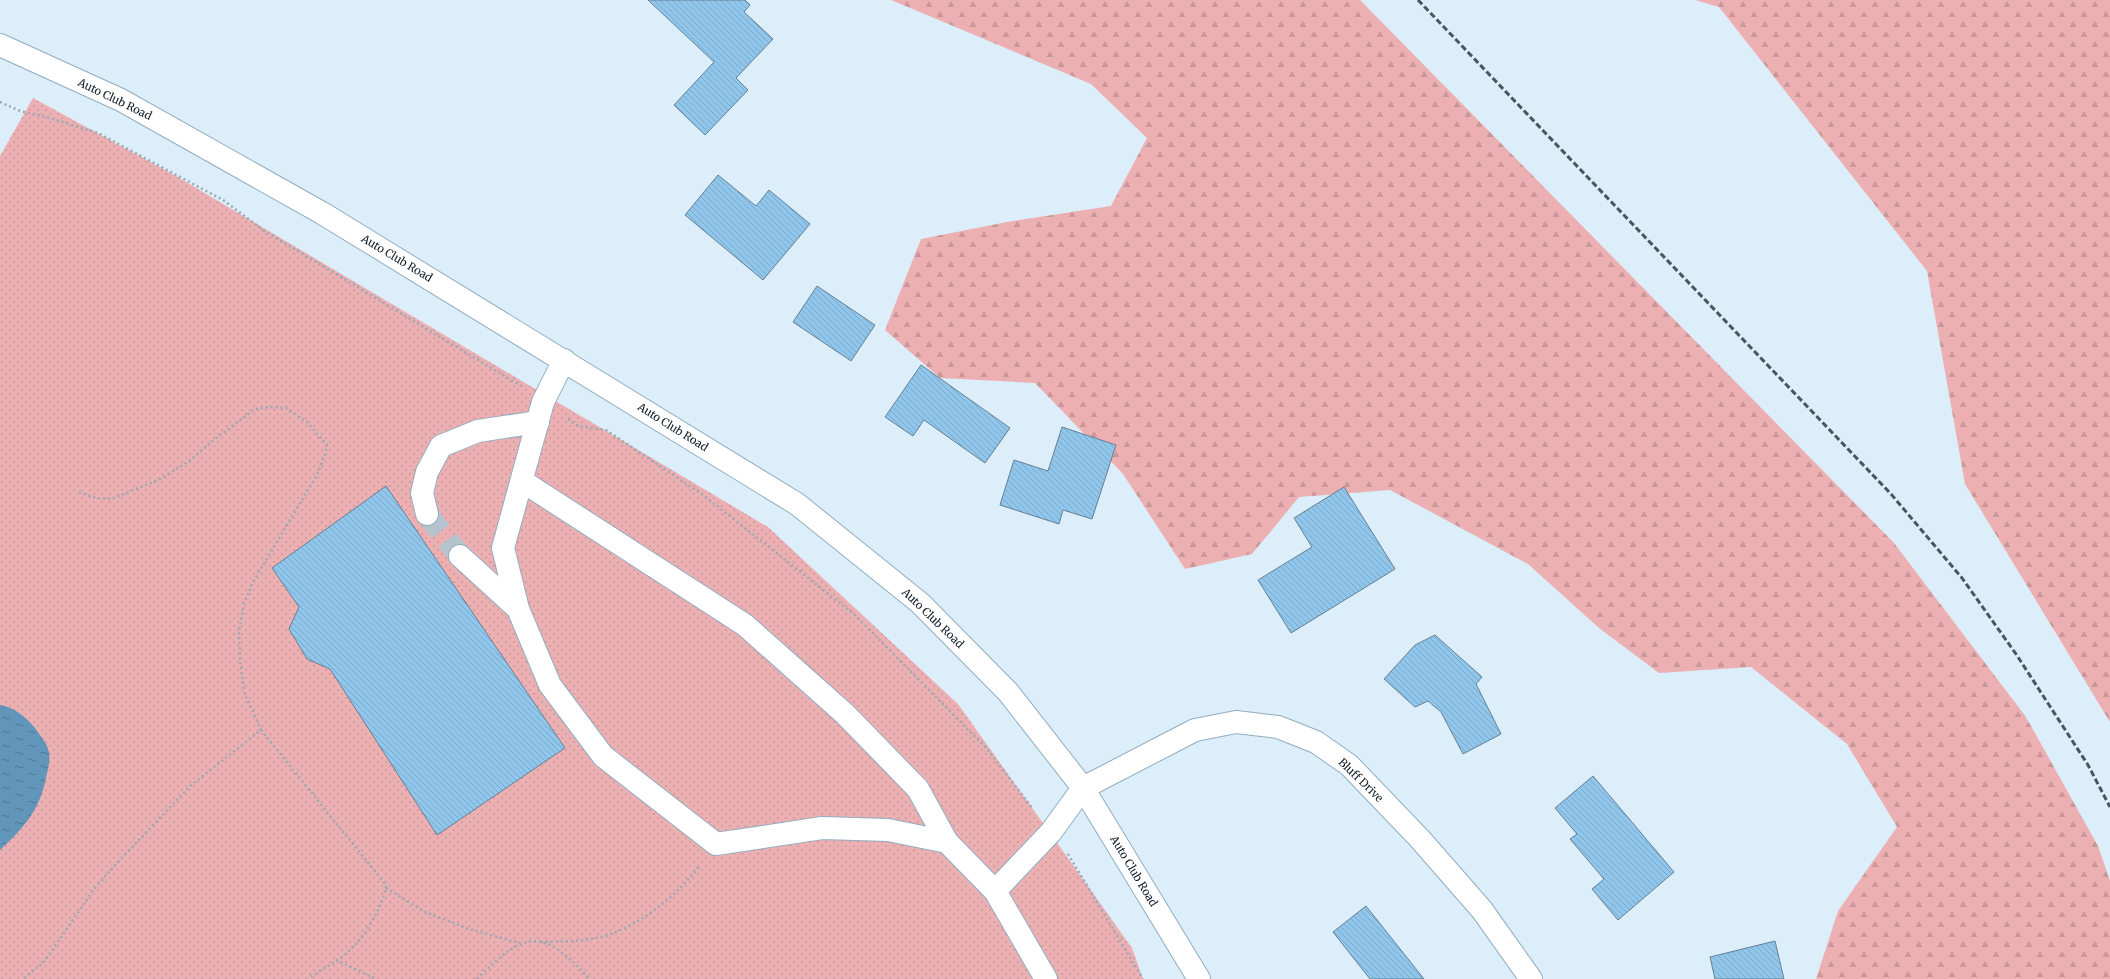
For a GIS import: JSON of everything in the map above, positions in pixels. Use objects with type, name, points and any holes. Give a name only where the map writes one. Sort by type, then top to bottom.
[{"type":"street","name":"Auto Club Road","points":[[0,45],[121,100],[190,137],[322,213],[797,504],[853,547],[920,603],[1008,692],[1083,788],[1199,979]]},
{"type":"street","points":[[564,360],[544,402],[503,548],[518,609],[550,685],[603,756],[716,844],[822,828],[888,830],[947,842]]},
{"type":"street","points":[[427,514],[422,493],[427,472],[441,446],[478,431],[538,422]]},
{"type":"street","points":[[522,481],[745,625],[845,714],[918,789],[947,842],[995,891],[1046,979]]},
{"type":"street","points":[[460,556],[518,609]]},
{"type":"street","name":"Bluff Drive","points":[[1083,788],[1195,730],[1236,722],[1278,727],[1316,742],[1349,765],[1420,839],[1482,910],[1531,979]]},
{"type":"street","points":[[995,891],[1051,832],[1083,788]]},
{"type":"path","points":[[0,102],[20,111],[46,117],[98,133],[223,200],[263,230],[512,380],[578,426],[606,430],[703,495],[854,615],[987,749],[1071,859],[1143,979]]},
{"type":"path","points":[[79,492],[96,498],[112,499],[160,479],[188,462],[215,439],[255,409],[269,406],[286,408],[307,422],[319,433],[327,445],[318,473],[253,582],[244,604],[239,632],[240,662],[245,695],[261,730],[369,862],[386,885],[385,894],[363,935],[349,952],[308,979]]},
{"type":"path","points":[[24,978],[44,962],[94,889],[190,786],[261,730]]},
{"type":"path","points":[[541,942],[576,941],[610,934],[642,918],[691,878],[716,844]]},
{"type":"path","points":[[386,888],[425,912],[469,929],[520,943]]},
{"type":"path","points":[[477,979],[508,950],[520,943],[535,940],[571,960],[590,979]]},
{"type":"path","points":[[335,960],[376,979]]},
{"type":"green space","points":[[891,0],[1360,0],[1894,543],[2026,717],[2098,846],[2110,881],[2110,979],[1816,979],[1838,911],[1897,827],[1847,744],[1751,667],[1659,673],[1599,628],[1528,564],[1390,490],[1299,497],[1252,554],[1185,569],[1123,474],[1035,383],[940,378],[885,330],[921,239],[1007,222],[1111,206],[1147,138],[1091,84]]},
{"type":"green space","points":[[1695,0],[2110,0],[2110,722],[1965,484],[1927,271],[1719,7]]},
{"type":"green space","points":[[33,98],[176,176],[768,527],[958,704],[1132,948],[1143,979],[0,979],[0,156]]},
{"type":"water","points":[[0,705],[15,710],[24,716],[35,728],[46,744],[50,758],[41,796],[31,816],[0,850]]},
{"type":"building","points":[[648,0],[745,0],[750,5],[744,12],[773,39],[736,78],[748,90],[705,135],[674,105],[714,62]]},
{"type":"building","points":[[718,175],[756,206],[769,190],[810,224],[763,280],[685,215]]},
{"type":"building","points":[[817,286],[875,325],[851,361],[793,322]]},
{"type":"building","points":[[921,365],[1010,428],[985,463],[924,420],[913,436],[885,417]]},
{"type":"building","points":[[1062,427],[1116,445],[1092,519],[1063,510],[1059,524],[1000,505],[1014,460],[1048,471]]},
{"type":"building","points":[[386,486],[565,748],[437,835],[330,669],[307,659],[289,629],[299,607],[272,568]]},
{"type":"building","points":[[1344,487],[1395,569],[1291,633],[1258,580],[1312,547],[1294,518]]},
{"type":"building","points":[[1435,635],[1482,677],[1476,684],[1501,734],[1463,754],[1441,712],[1428,701],[1415,707],[1384,679],[1415,645]]},
{"type":"building","points":[[1593,776],[1674,872],[1618,920],[1592,889],[1604,879],[1570,839],[1577,834],[1555,808]]},
{"type":"building","points":[[1366,906],[1424,979],[1370,979],[1333,932]]},
{"type":"building","points":[[1775,941],[1784,979],[1715,979],[1710,957]]},
{"type":"tunnel","points":[[427,514],[460,556]]},
{"type":"railway","points":[[1418,0],[1891,494],[1962,578],[2016,654],[2088,765],[2110,807]]}]
